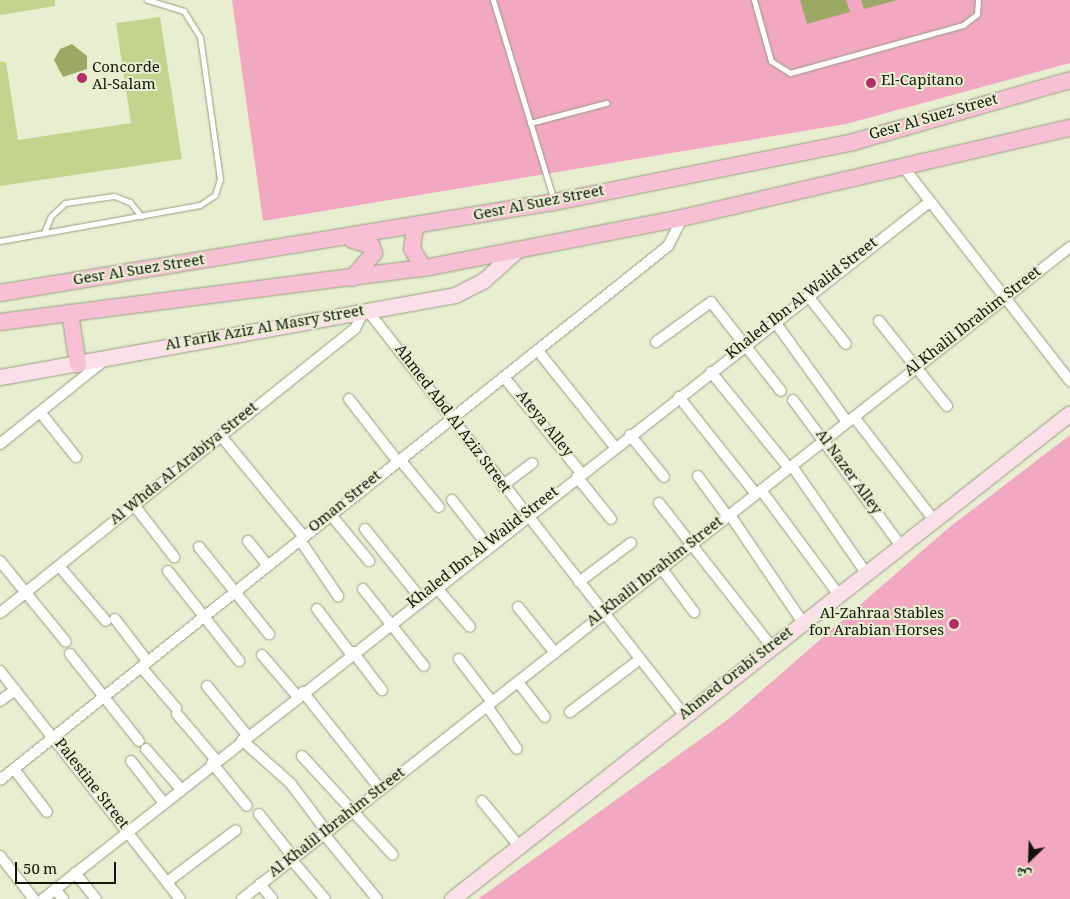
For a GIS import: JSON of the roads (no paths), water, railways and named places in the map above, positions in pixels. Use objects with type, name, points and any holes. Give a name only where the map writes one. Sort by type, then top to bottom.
[{"type":"main road","name":"Gesr Al Suez Street","points":[[0,293],[346,240],[554,202],[853,142],[1070,80]]},
{"type":"main road","name":"Gesr Al Suez Street","points":[[0,322],[424,268],[682,218],[905,169],[1070,128]]},
{"type":"main road","points":[[415,228],[412,250],[424,268]]},
{"type":"main road","points":[[346,240],[365,243],[374,251],[352,278]]},
{"type":"main road","points":[[70,313],[78,364]]},
{"type":"street","points":[[905,169],[928,203],[1070,381]]},
{"type":"street","name":"Khaled Ibn Al Walid Street","points":[[42,899],[214,761],[928,203]]},
{"type":"street","name":"Oman Street","points":[[0,780],[668,246],[682,218]]},
{"type":"street","name":"Al Khalil Ibrahim Street","points":[[242,899],[1070,248]]},
{"type":"street","name":"Al Farik Aziz Al Masry Street","points":[[0,377],[365,312],[464,292],[496,271],[516,251]]},
{"type":"street","points":[[808,296],[846,344]]},
{"type":"street","points":[[656,342],[708,301],[781,391]]},
{"type":"street","name":"Ahmed Abd Al Aziz Street","points":[[365,312],[452,419],[525,517],[605,613],[685,716]]},
{"type":"street","name":"Al Whda Al Arabiya Street","points":[[0,613],[356,329],[365,312]]},
{"type":"street","points":[[879,321],[947,406]]},
{"type":"street","points":[[775,322],[850,420],[934,520]]},
{"type":"street","points":[[538,350],[615,447]]},
{"type":"street","points":[[0,444],[106,359]]},
{"type":"street","points":[[711,372],[791,467],[866,573]]},
{"type":"street","name":"Ateya Alley","points":[[504,377],[610,519]]},
{"type":"street","points":[[679,397],[759,492],[839,595]]},
{"type":"street","points":[[349,399],[439,507]]},
{"type":"street","name":"Al Nazer Alley","points":[[793,400],[901,546]]},
{"type":"street","points":[[40,412],[76,457]]},
{"type":"street","name":"Ahmed Orabi Street","points":[[452,899],[1070,413]]},
{"type":"street","points":[[630,435],[664,477]]},
{"type":"street","points":[[221,436],[302,539],[338,596]]},
{"type":"street","points":[[502,486],[532,464]]},
{"type":"street","points":[[698,476],[729,516],[803,623]]},
{"type":"street","points":[[452,500],[488,546]]},
{"type":"street","points":[[659,503],[772,647]]},
{"type":"street","points":[[134,506],[174,557]]},
{"type":"street","points":[[331,515],[369,561]]},
{"type":"street","points":[[365,529],[421,599]]},
{"type":"street","points":[[248,541],[268,566]]},
{"type":"street","points":[[579,582],[631,543]]},
{"type":"street","points":[[199,547],[269,634]]},
{"type":"street","points":[[0,561],[66,642]]},
{"type":"street","points":[[59,566],[110,620],[247,806]]},
{"type":"street","points":[[662,569],[694,612]]},
{"type":"street","points":[[168,571],[238,661]]},
{"type":"street","points":[[436,587],[470,627]]},
{"type":"street","points":[[363,589],[424,666]]},
{"type":"street","points":[[518,607],[555,653]]},
{"type":"street","points":[[317,609],[382,690]]},
{"type":"street","points":[[70,654],[142,745],[180,788]]},
{"type":"street","points":[[262,655],[300,694],[381,790]]},
{"type":"street","points":[[459,659],[517,748]]},
{"type":"street","points":[[570,712],[640,659]]},
{"type":"street","name":"Palestine Street","points":[[0,671],[180,899]]},
{"type":"street","points":[[518,682],[545,717]]},
{"type":"street","points":[[207,686],[245,738],[292,784],[376,899]]},
{"type":"street","points":[[0,702],[15,690]]},
{"type":"street","points":[[302,756],[356,810],[393,855]]},
{"type":"street","points":[[132,761],[163,802]]},
{"type":"street","points":[[14,769],[47,812]]},
{"type":"street","points":[[482,801],[519,846]]},
{"type":"street","points":[[259,814],[325,899]]},
{"type":"street","points":[[167,882],[236,830]]},
{"type":"street","points":[[0,856],[34,899]]},
{"type":"street","points":[[75,873],[96,899]]},
{"type":"street","points":[[260,884],[272,899]]},
{"type":"street","points":[[55,889],[63,899]]},
{"type":"lane","points":[[0,241],[141,216],[208,201],[220,179],[200,37],[178,7],[147,0]]},
{"type":"lane","points":[[493,0],[554,202]]},
{"type":"lane","points":[[754,0],[772,61],[790,73],[963,25],[977,14],[978,0]]},
{"type":"lane","points":[[530,123],[606,103]]},
{"type":"lane","points":[[44,233],[51,216],[65,203],[114,196],[130,202],[141,216]]},
{"type":"place","name":"Concorde Al-Salam","points":[[82,78]]},
{"type":"place","name":"El-Capitano","points":[[871,83]]},
{"type":"place","name":"Al-Zahraa Stables for Arabian Horses","points":[[954,624]]}]
